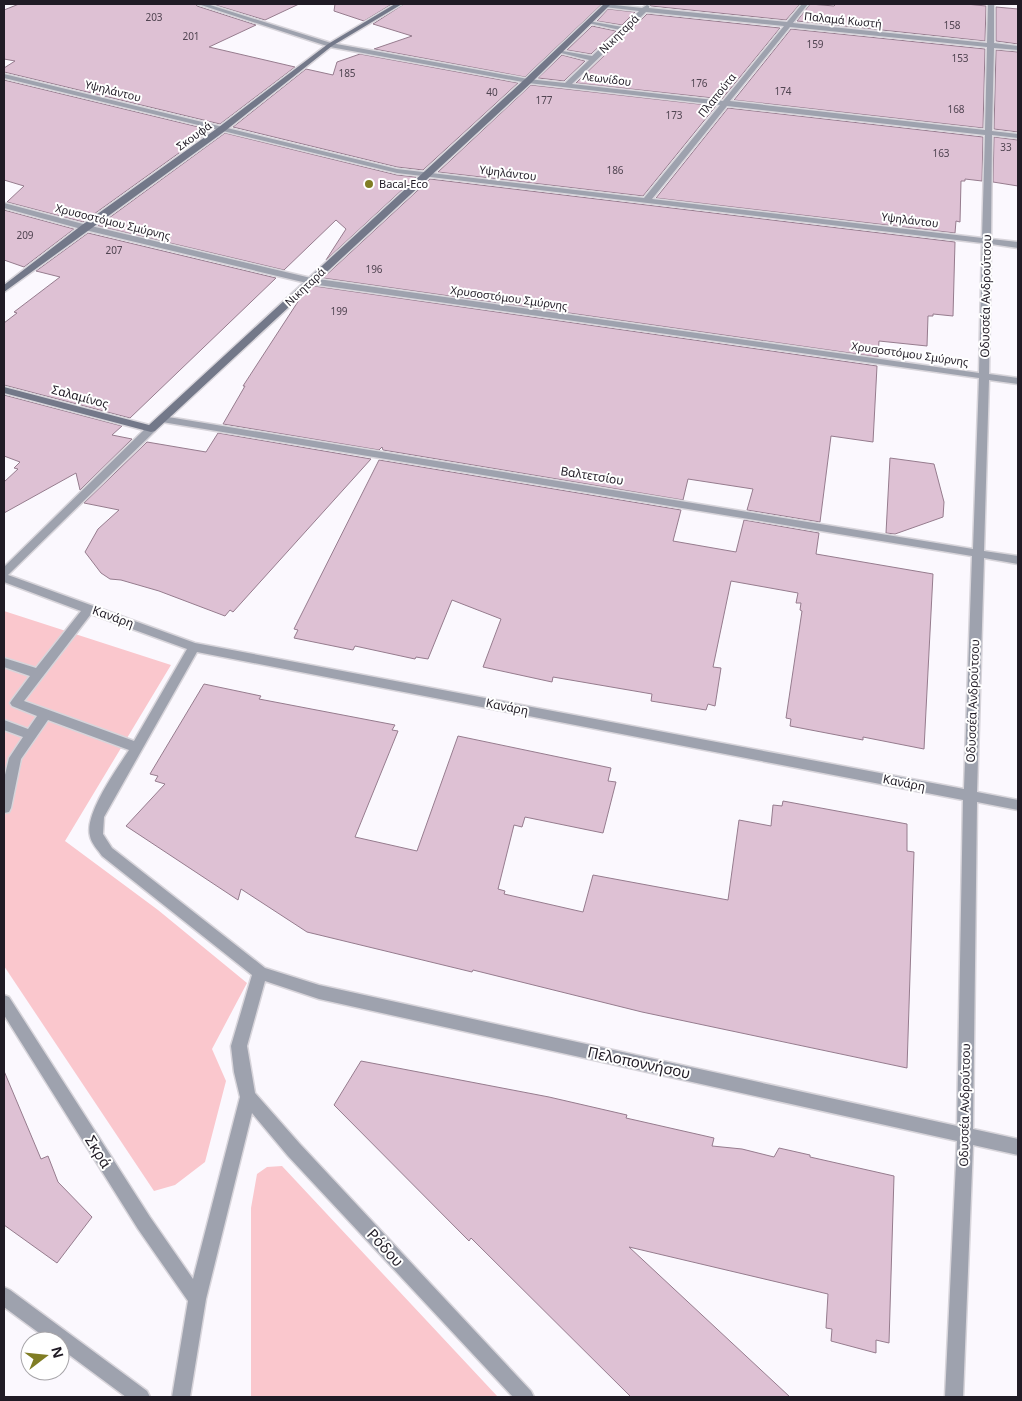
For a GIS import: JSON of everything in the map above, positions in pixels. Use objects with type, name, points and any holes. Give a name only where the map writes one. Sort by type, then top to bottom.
[{"type":"street","name":"Λεωνίδου","points":[[201,4],[330,45],[528,81],[1018,136]]},
{"type":"street","name":"Σκουφά","points":[[4,288],[222,129],[330,45],[399,4]]},
{"type":"street","name":"Νικηταρά","points":[[567,85],[650,4]]},
{"type":"street","name":"Πλαπούτα","points":[[646,201],[805,4]]},
{"type":"street","name":"Οδυσσέα Ανδρούτσου","points":[[954,1397],[965,1135],[970,796],[988,241],[991,4]]},
{"type":"street","name":"Νικηταρά","points":[[4,573],[151,429],[528,81],[607,5]]},
{"type":"street","name":"Παλαμά Κωστή","points":[[607,5],[1018,48]]},
{"type":"street","points":[[590,22],[625,28]]},
{"type":"street","points":[[559,51],[594,59]]},
{"type":"street","name":"Υψηλάντου","points":[[4,76],[397,171],[1018,245]]},
{"type":"street","name":"Χρυσοστόμου Σμύρνης","points":[[4,205],[85,228],[311,281],[1018,381]]},
{"type":"street","name":"Σαλαμίνος","points":[[4,390],[151,429]]},
{"type":"street","name":"Βαλτετσίου","points":[[162,419],[1018,560]]},
{"type":"street","name":"Κανάρη","points":[[4,578],[194,647],[1018,805]]},
{"type":"street","points":[[89,609],[16,704],[137,748]]},
{"type":"street","points":[[181,1397],[197,1298],[248,1097],[242,1072],[240,1046],[260,973],[107,852],[96,835],[97,817],[194,647]]},
{"type":"street","points":[[4,662],[39,674]]},
{"type":"street","points":[[4,808],[15,758],[45,715]]},
{"type":"street","points":[[4,725],[31,735]]},
{"type":"street","name":"Πελοποννήσου","points":[[260,973],[319,992],[1018,1148]]},
{"type":"street","name":"Σκρά","points":[[4,1002],[144,1223],[197,1298]]},
{"type":"street","name":"Ρόδου","points":[[248,1097],[294,1150],[525,1397]]},
{"type":"street","points":[[4,1296],[141,1397]]},
{"type":"shaded area","points":[[4,611],[171,665],[65,841],[158,910],[247,983],[212,1049],[226,1081],[205,1162],[175,1185],[154,1191],[4,966]]},
{"type":"shaded area","points":[[282,1166],[498,1397],[251,1397],[251,1208],[257,1174],[267,1167]]},
{"type":"building","points":[[19,4],[196,4],[197,6],[256,25],[209,47],[295,67],[220,124],[4,72],[4,68],[15,61],[4,59],[4,10]]},
{"type":"building","points":[[212,4],[299,4],[265,20]]},
{"type":"building","points":[[335,4],[392,4],[364,21],[334,11]]},
{"type":"building","points":[[404,4],[602,4],[525,77],[374,49],[412,36],[373,24]]},
{"type":"building","points":[[649,4],[800,4],[786,20],[651,6]]},
{"type":"building","points":[[810,4],[834,6],[836,4],[966,4],[986,6],[985,41],[797,21]]},
{"type":"building","points":[[996,7],[1018,9],[1018,44],[996,41]]},
{"type":"building","points":[[608,9],[635,12],[622,25],[597,21]]},
{"type":"building","points":[[647,14],[780,28],[722,99],[576,83]]},
{"type":"building","points":[[592,26],[616,31],[591,54],[567,50]]},
{"type":"building","points":[[791,29],[985,49],[983,128],[734,100]]},
{"type":"building","points":[[996,50],[1018,52],[1018,132],[994,129]]},
{"type":"building","points":[[360,54],[518,83],[423,170],[397,167],[233,127],[306,69],[333,75],[337,62]]},
{"type":"building","points":[[562,55],[585,61],[564,81],[538,78]]},
{"type":"building","points":[[4,80],[211,130],[83,222],[7,202],[24,186],[4,180]]},
{"type":"building","points":[[531,85],[716,106],[643,196],[438,172]]},
{"type":"building","points":[[728,108],[983,137],[982,181],[965,179],[965,181],[961,181],[960,222],[956,221],[955,233],[656,198]]},
{"type":"building","points":[[225,133],[397,175],[416,177],[326,260],[346,229],[336,220],[284,270],[98,226]]},
{"type":"building","points":[[994,137],[1018,140],[1018,186],[993,182]]},
{"type":"building","points":[[430,179],[955,242],[953,316],[933,314],[933,316],[928,316],[927,346],[879,341],[878,357],[323,278]]},
{"type":"building","points":[[4,210],[74,229],[24,267],[4,260]]},
{"type":"building","points":[[88,233],[276,278],[130,418],[4,385],[4,323],[17,313],[14,312],[60,277],[36,271]]},
{"type":"building","points":[[314,286],[877,366],[873,442],[831,436],[820,522],[747,510],[753,489],[688,479],[683,500],[383,450],[382,447],[379,450],[223,424],[245,386],[243,386],[299,300]]},
{"type":"building","points":[[4,395],[122,426],[112,435],[132,439],[80,490],[76,473],[4,513],[4,482],[18,469],[14,468],[20,462],[4,456]]},
{"type":"building","points":[[218,433],[371,459],[233,612],[230,610],[225,616],[159,591],[121,580],[110,579],[101,573],[85,552],[98,529],[119,510],[84,503],[147,442],[206,452]]},
{"type":"building","points":[[890,458],[934,464],[944,502],[943,517],[895,534],[886,533]]},
{"type":"building","points":[[379,460],[681,510],[673,541],[736,552],[744,520],[819,533],[816,554],[933,574],[924,749],[863,737],[863,740],[790,726],[791,719],[786,718],[802,611],[800,610],[801,603],[796,603],[798,593],[731,581],[713,667],[721,668],[715,706],[708,704],[706,710],[651,701],[652,694],[553,677],[552,682],[483,667],[501,619],[452,600],[428,659],[416,657],[415,659],[355,646],[353,650],[294,638],[298,630],[294,629]]},
{"type":"building","points":[[204,684],[261,696],[259,699],[395,725],[392,730],[398,731],[355,837],[417,851],[458,736],[611,768],[608,781],[616,782],[603,833],[525,817],[522,827],[514,825],[498,889],[505,891],[504,894],[583,912],[593,875],[728,900],[739,820],[771,826],[773,805],[782,806],[783,801],[907,824],[907,851],[914,852],[907,1068],[642,1012],[473,970],[472,972],[307,932],[241,889],[238,900],[126,826],[165,784],[155,781],[158,776],[150,774]]},
{"type":"building","points":[[361,1061],[549,1097],[627,1115],[626,1118],[714,1138],[712,1146],[742,1149],[774,1157],[779,1148],[894,1176],[889,1343],[876,1340],[876,1353],[831,1341],[832,1329],[826,1328],[828,1294],[629,1247],[790,1397],[631,1397],[471,1238],[469,1241],[334,1105]]},
{"type":"building","points":[[4,1071],[41,1159],[48,1156],[58,1182],[92,1217],[57,1263],[4,1225]]},
{"type":"place","name":"Bacal-Eco","points":[[369,184]]}]
